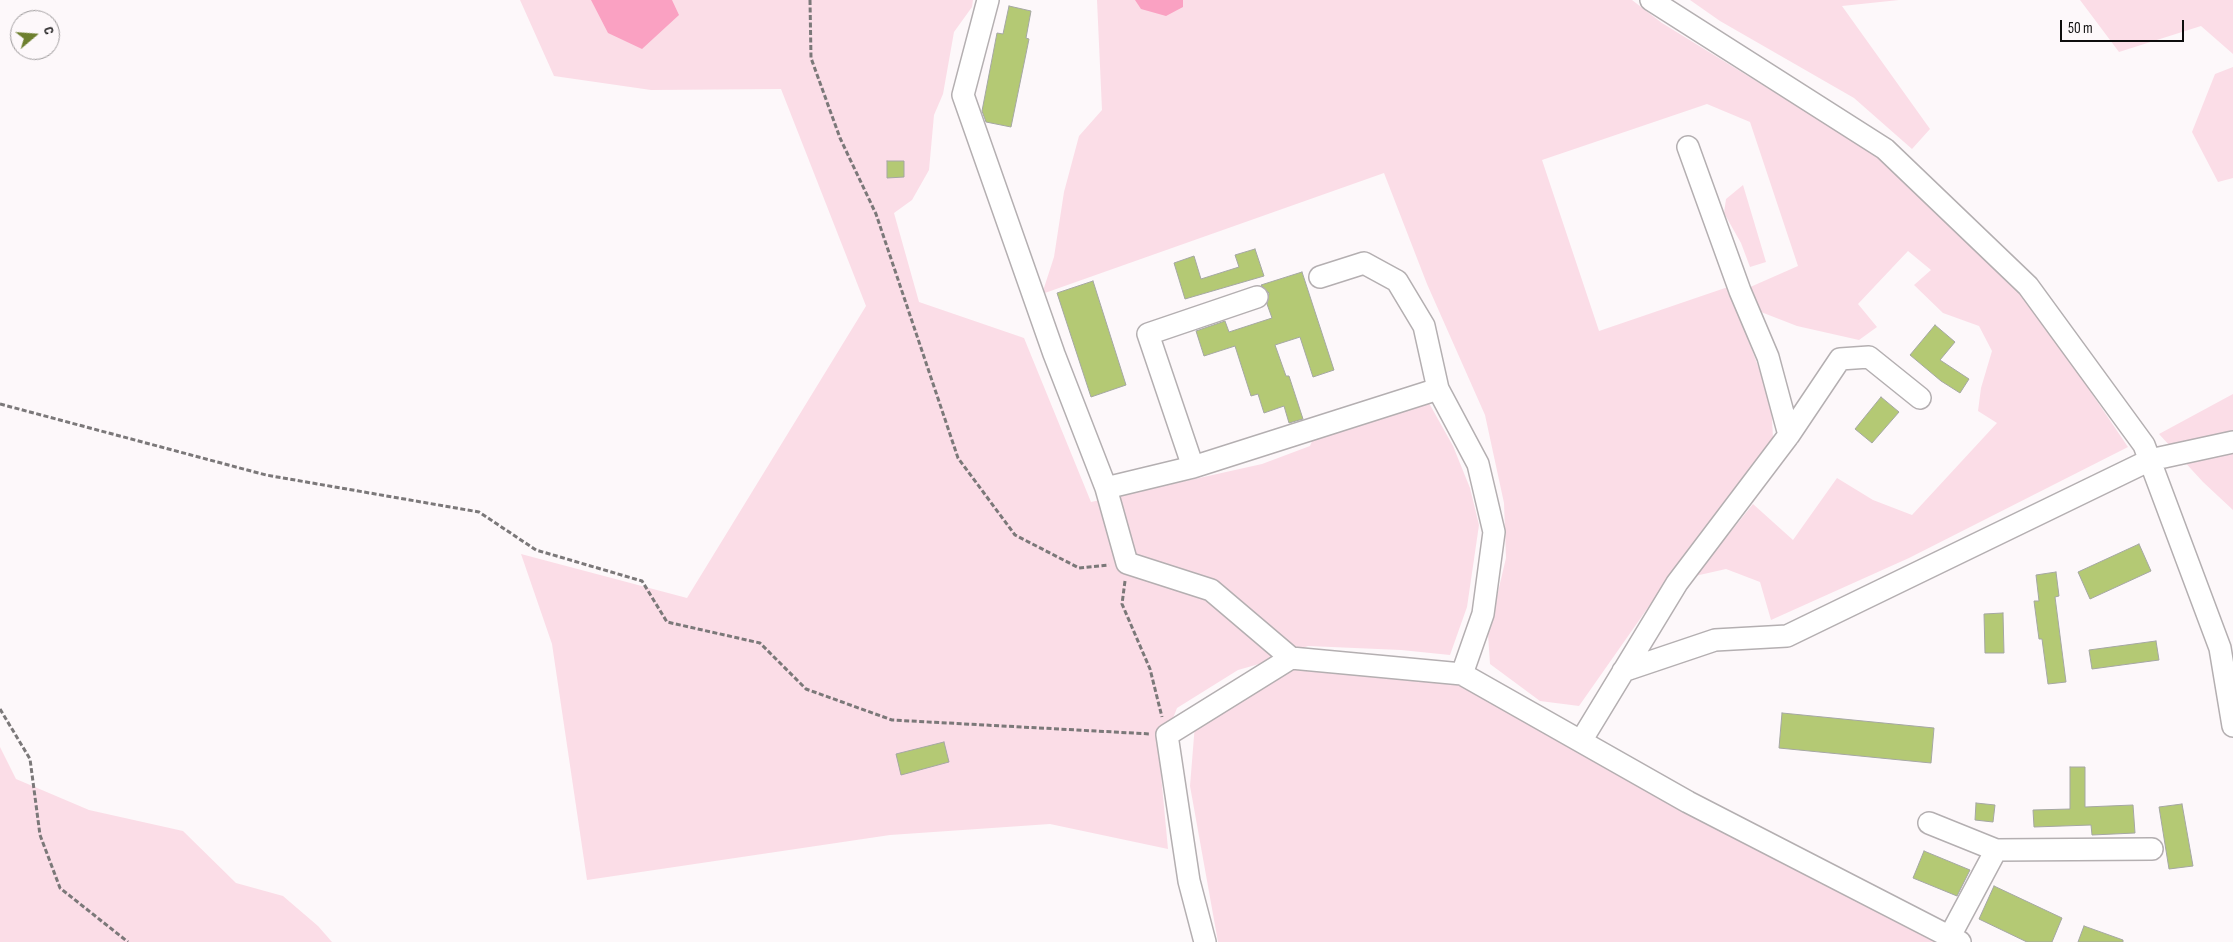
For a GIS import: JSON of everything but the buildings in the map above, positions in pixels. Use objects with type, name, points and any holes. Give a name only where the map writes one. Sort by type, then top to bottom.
[{"type":"street","points":[[988,0],[963,95],[1054,354],[1106,488],[1127,563],[1210,590],[1291,658],[1462,674],[1688,802],[1955,939],[1996,850]]},
{"type":"street","points":[[1651,0],[1885,149],[2028,286],[2144,445],[2220,648],[2233,726]]},
{"type":"street","points":[[1688,147],[1740,291],[1768,357],[1790,435]]},
{"type":"street","points":[[1320,277],[1364,263],[1397,281],[1424,326],[1438,388],[1478,464],[1494,532],[1482,614],[1462,674]]},
{"type":"street","points":[[1194,467],[1148,334],[1257,297]]},
{"type":"street","points":[[1581,741],[1677,583],[1790,435],[1840,359],[1869,357],[1920,398]]},
{"type":"street","points":[[1106,488],[1194,467],[1438,388]]},
{"type":"street","points":[[1624,671],[1715,640],[1787,636],[2150,460],[2233,442]]},
{"type":"street","points":[[1205,942],[1189,881],[1167,735],[1291,658]]},
{"type":"street","points":[[1929,823],[1996,850],[2152,848]]},
{"type":"path","points":[[0,404],[266,475],[479,512],[536,550],[642,581],[667,622],[760,643],[806,689],[892,720],[1167,735],[1150,669],[1122,604],[1127,563],[1079,568],[1016,535],[958,458],[876,214],[840,138],[811,58],[810,0]]},
{"type":"path","points":[[0,709],[30,759],[40,835],[60,888],[128,942]]},
{"type":"shaded area","points":[[520,0],[973,0],[972,7],[954,32],[943,94],[934,115],[929,170],[912,200],[894,213],[919,302],[1024,338],[1091,502],[1262,464],[1310,446],[1314,436],[1429,403],[1453,446],[1470,488],[1479,525],[1467,607],[1450,655],[1401,650],[1308,646],[1266,662],[1238,670],[1177,708],[1159,754],[1168,849],[1050,824],[890,835],[587,880],[552,644],[521,554],[687,598],[866,306],[781,89],[651,90],[554,76]]},
{"type":"shaded area","points":[[591,0],[672,0],[679,15],[642,49],[608,33]]},
{"type":"shaded area","points":[[1097,0],[1632,0],[1662,23],[1834,129],[1908,171],[2036,311],[2128,447],[1909,558],[1771,620],[1760,582],[1726,569],[1695,576],[1753,504],[1793,540],[1837,478],[1873,500],[1912,515],[1997,423],[1978,411],[1981,388],[1992,351],[1979,326],[1943,313],[1914,285],[1931,270],[1908,251],[1858,304],[1877,327],[1859,340],[1797,326],[1761,312],[1748,288],[1798,266],[1750,122],[1707,104],[1542,160],[1599,331],[1728,287],[1771,400],[1773,438],[1701,532],[1579,706],[1540,701],[1490,664],[1488,634],[1506,558],[1504,503],[1485,415],[1427,284],[1384,173],[1042,294],[1054,257],[1064,192],[1079,136],[1102,110]]},
{"type":"shaded area","points":[[1135,0],[1183,0],[1183,7],[1166,16],[1141,9]]},
{"type":"shaded area","points":[[1690,0],[1899,0],[1842,6],[1930,129],[1912,149],[1854,98],[1720,21]]},
{"type":"shaded area","points":[[2080,0],[2233,0],[2233,54],[2201,26],[2119,52]]},
{"type":"shaded area","points":[[2233,67],[2233,178],[2218,182],[2192,132],[2215,74]]},
{"type":"shaded area","points":[[1743,185],[1766,262],[1750,267],[1741,243],[1724,213],[1726,199]]},
{"type":"shaded area","points":[[2233,394],[2233,510],[2203,482],[2159,434]]},
{"type":"shaded area","points":[[1294,665],[1459,681],[1649,787],[1936,942],[1218,942],[1190,786],[1195,724]]},
{"type":"shaded area","points":[[0,747],[16,779],[89,810],[183,831],[236,883],[283,896],[318,926],[332,942],[0,942]]}]
